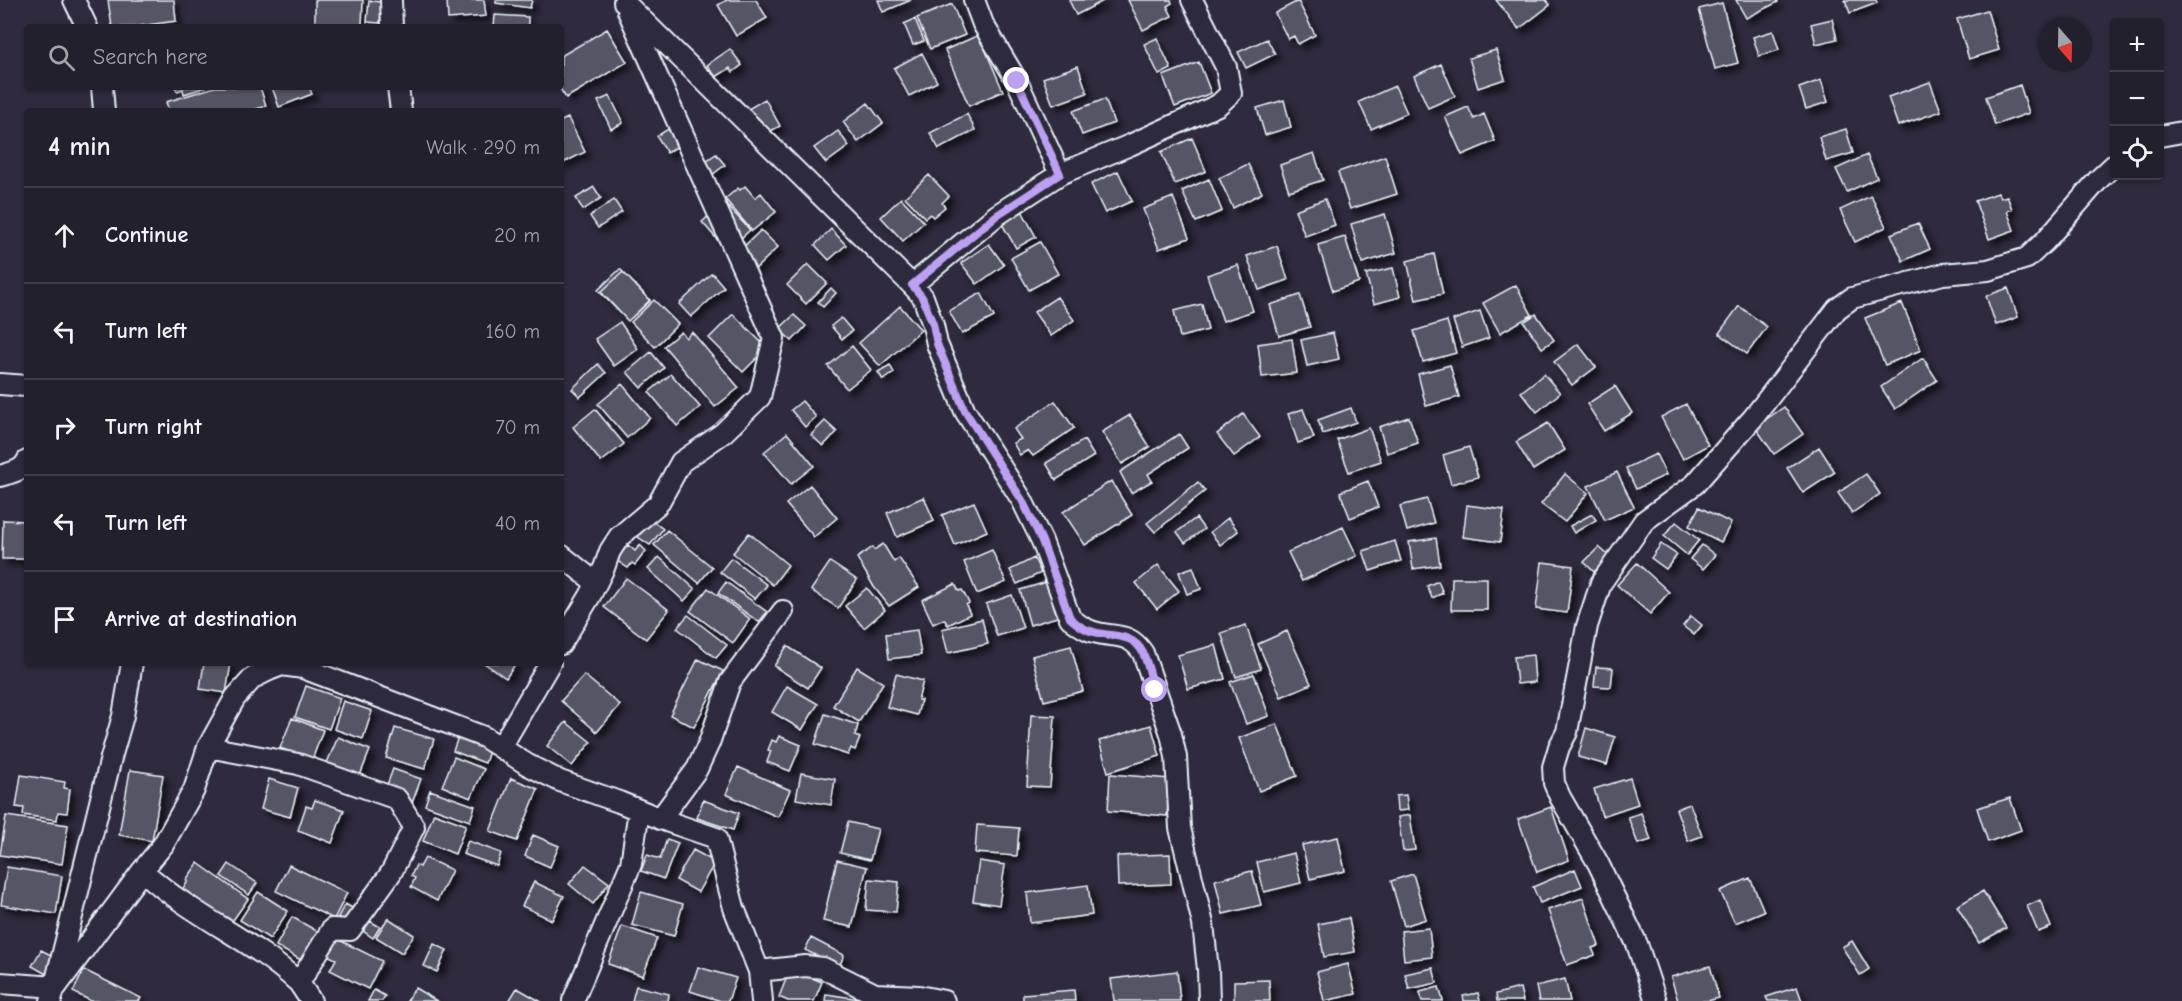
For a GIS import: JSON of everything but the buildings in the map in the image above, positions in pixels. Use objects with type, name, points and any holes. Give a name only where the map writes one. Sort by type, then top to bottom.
[{"type":"street","points":[[74,0],[86,24]]},
{"type":"street","points":[[391,0],[392,24]]},
{"type":"street","points":[[974,0],[983,24],[1017,81],[1060,174]]},
{"type":"street","points":[[912,285],[997,215],[1060,174],[1218,105],[1231,93],[1226,67],[1192,0]]},
{"type":"street","points":[[624,1],[922,297],[933,324],[937,344],[965,411],[1022,500],[1042,541],[1070,618],[1092,632],[1124,636],[1137,643],[1143,653],[1171,734],[1176,757],[1180,828],[1203,924],[1209,1001]]},
{"type":"street","points":[[564,639],[619,537],[658,504],[681,462],[723,432],[760,397],[774,338],[624,1]]},
{"type":"street","points":[[102,90],[104,108]]},
{"type":"street","points":[[398,90],[401,108]]},
{"type":"street","points":[[2164,135],[2182,132]]},
{"type":"street","points":[[1656,1001],[1637,944],[1598,862],[1554,783],[1553,767],[1559,747],[1567,732],[1587,626],[1601,583],[1644,521],[1695,484],[1753,418],[1837,309],[1852,298],[1943,274],[1988,270],[2027,258],[2046,242],[2099,179],[2110,169]]},
{"type":"street","points":[[0,384],[24,386]]},
{"type":"street","points":[[0,476],[14,472],[24,466]]},
{"type":"street","points":[[564,557],[596,583]]},
{"type":"street","points":[[660,819],[697,769],[730,682],[783,611]]},
{"type":"street","points":[[54,994],[123,716],[131,666]]},
{"type":"street","points":[[54,994],[163,844],[194,790],[208,747],[235,698],[254,678],[280,666]]},
{"type":"street","points":[[289,666],[303,668],[484,737],[528,765],[560,781],[716,838],[734,908],[759,971],[762,1001]]},
{"type":"street","points":[[501,747],[548,666]]},
{"type":"street","points":[[208,747],[298,764],[397,799],[414,827],[391,873],[350,930],[332,929],[299,983]]},
{"type":"street","points":[[573,1001],[631,864],[639,810]]},
{"type":"street","points":[[142,871],[177,899],[240,937],[278,964],[299,983],[311,1001]]},
{"type":"street","points":[[759,971],[805,966],[823,968],[876,994],[920,996],[944,1001]]},
{"type":"street","points":[[0,983],[54,994]]},
{"type":"route","points":[[1017,81],[1060,174],[997,215],[912,285],[922,297],[933,324],[937,344],[965,411],[1022,500],[1042,541],[1070,618],[1092,632],[1124,636],[1137,643],[1143,653],[1155,690]]}]
